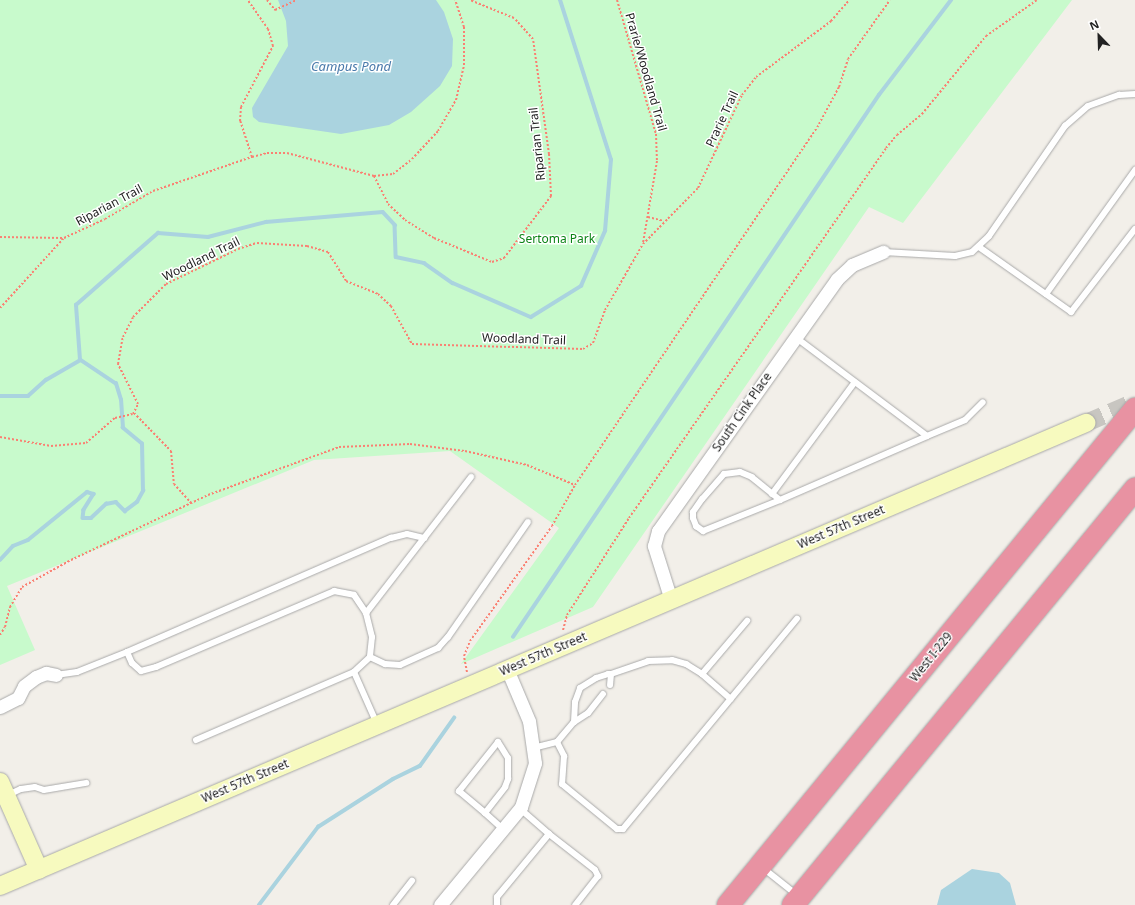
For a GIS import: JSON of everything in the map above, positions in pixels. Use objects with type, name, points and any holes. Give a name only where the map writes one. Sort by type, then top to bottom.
[{"type":"highway","name":"West I-229","points":[[728,905],[1135,409]]},
{"type":"highway","points":[[796,901],[1135,489]]},
{"type":"main road","name":"West 57th Street","points":[[0,886],[1086,423]]},
{"type":"main road","points":[[3,789],[39,870]]},
{"type":"street","name":"South Cink Place","points":[[671,600],[656,559],[654,539],[837,279],[852,265],[883,252]]},
{"type":"street","points":[[446,903],[520,809],[535,763],[529,721],[507,669]]},
{"type":"street","points":[[0,708],[18,698],[24,686],[36,677],[46,673],[56,675]]},
{"type":"lane","points":[[883,252],[955,256],[979,247],[989,236],[1065,126],[1088,106],[1119,95],[1135,94]]},
{"type":"lane","points":[[1046,294],[1135,170]]},
{"type":"lane","points":[[979,247],[1071,312],[1135,229]]},
{"type":"lane","points":[[795,338],[927,436]]},
{"type":"lane","points":[[772,494],[855,382]]},
{"type":"lane","points":[[780,500],[752,477],[740,472],[724,474],[694,512],[696,526],[703,531],[780,500],[965,420],[983,402]]},
{"type":"lane","points":[[366,613],[471,477]]},
{"type":"lane","points":[[370,657],[385,664],[400,665],[438,648],[448,637],[528,522]]},
{"type":"lane","points":[[56,675],[77,672],[127,652],[391,538],[406,534],[425,538]]},
{"type":"lane","points":[[127,652],[132,663],[141,671],[156,667],[334,591],[354,594],[366,613],[372,637],[370,657],[354,672],[196,740]]},
{"type":"lane","points":[[557,742],[564,756],[562,784],[620,830],[797,619]]},
{"type":"lane","points":[[702,674],[747,621]]},
{"type":"lane","points":[[574,722],[575,702],[580,688],[596,678],[636,664],[660,659],[686,664],[702,674],[731,698]]},
{"type":"lane","points":[[354,672],[378,725]]},
{"type":"lane","points":[[610,685],[611,674]]},
{"type":"lane","points":[[533,748],[557,742],[574,722],[588,713],[603,694]]},
{"type":"lane","points":[[485,813],[505,787],[508,779],[508,758],[498,742],[459,791],[503,829]]},
{"type":"lane","points":[[3,789],[35,787],[44,790],[86,783]]},
{"type":"lane","points":[[520,809],[595,870],[598,876],[575,905]]},
{"type":"lane","points":[[497,905],[497,897],[549,834]]},
{"type":"lane","points":[[760,866],[796,901]]},
{"type":"lane","points":[[393,905],[412,881]]},
{"type":"path","points":[[248,0],[268,29],[274,46],[241,107],[240,122],[252,157]]},
{"type":"path","points":[[267,0],[274,10],[296,0]]},
{"type":"path","points":[[374,176],[393,174],[412,159],[438,131],[456,100],[464,65],[464,27],[455,0]]},
{"type":"path","name":"Riparian Trail","points":[[0,308],[64,238],[106,219],[153,191],[267,153],[287,153],[374,176],[388,204],[405,220],[434,238],[492,262],[504,258],[551,196],[549,154],[533,39],[514,18],[470,0]]},
{"type":"path","name":"Prarie/Woodland Trail","points":[[617,0],[656,134],[657,161],[643,244]]},
{"type":"path","name":"Prarie Trail","points":[[643,244],[698,188],[742,95],[756,77],[831,21],[849,0]]},
{"type":"path","points":[[472,684],[464,663],[470,641],[552,526],[576,485],[819,124],[839,87],[848,59],[890,0]]},
{"type":"path","points":[[565,644],[564,624],[567,615],[625,525],[886,148],[897,135],[922,114],[986,36],[1013,14],[1037,0]]},
{"type":"path","points":[[648,217],[664,222]]},
{"type":"path","points":[[0,237],[64,238]]},
{"type":"path","name":"Woodland Trail","points":[[133,413],[138,404],[118,364],[123,337],[133,317],[166,284],[238,249],[257,244],[307,246],[328,252],[346,280],[378,294],[391,306],[412,344],[583,349],[593,343],[606,310],[643,244]]},
{"type":"path","points":[[0,437],[51,446],[86,443],[115,418],[133,413],[171,451],[174,484],[192,504]]},
{"type":"path","points":[[0,635],[5,627],[10,607],[22,587],[71,560],[192,504],[208,495],[339,447],[410,444],[465,451],[527,465],[576,485]]},
{"type":"green space","name":"Sertoma Park","points":[[0,0],[1072,0],[903,223],[869,207],[593,607],[461,664],[559,528],[450,451],[314,460],[7,586],[35,650],[0,665]]},
{"type":"water","name":"Campus Pond","points":[[278,0],[436,0],[444,12],[453,39],[452,66],[440,86],[411,112],[389,125],[341,134],[259,122],[253,117],[252,108],[288,46],[286,21]]},
{"type":"water","points":[[972,869],[999,873],[1010,883],[1016,905],[937,905],[941,890]]},
{"type":"waterway","points":[[0,396],[28,396],[46,380],[80,360],[76,305],[158,233],[208,237],[266,222],[383,212],[395,225],[396,257],[424,263],[453,283],[531,317],[581,286],[605,231],[611,160],[560,0]]},
{"type":"waterway","points":[[513,637],[879,95],[951,0]]},
{"type":"waterway","points":[[0,560],[13,546],[28,540],[87,492],[94,494],[84,510],[83,518],[91,518],[106,504],[116,502],[125,511],[137,502],[143,491],[142,444],[123,428],[121,400],[116,384],[80,360]]},
{"type":"waterway","points":[[259,905],[318,827],[393,779],[420,766],[454,718]]},
{"type":"tunnel","points":[[1086,423],[1135,402]]}]
